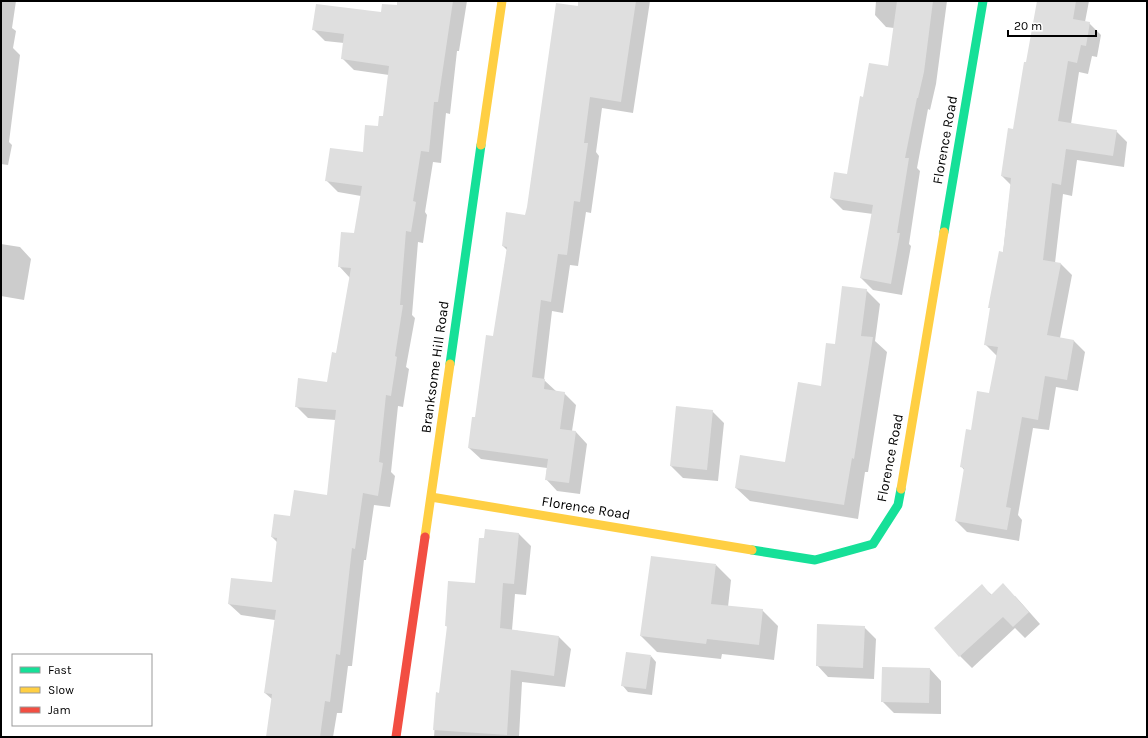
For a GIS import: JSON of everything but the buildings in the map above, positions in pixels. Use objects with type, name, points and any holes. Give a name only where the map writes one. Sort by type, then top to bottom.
[{"type":"street","name":"Branksome Hill Road","points":[[396,737],[502,1]]},
{"type":"street","name":"Florence Road","points":[[431,497],[815,560],[873,544],[898,505],[983,1]]},
{"type":"traffic: fast","points":[[944,232],[983,1]]},
{"type":"traffic: fast","points":[[450,364],[481,145]]},
{"type":"traffic: fast","points":[[752,550],[815,560],[873,544],[898,505],[901,489]]},
{"type":"traffic: slow","points":[[481,145],[502,1]]},
{"type":"traffic: slow","points":[[901,489],[944,232]]},
{"type":"traffic: slow","points":[[425,537],[450,364]]},
{"type":"traffic: slow","points":[[431,497],[752,550]]},
{"type":"traffic: jam","points":[[396,737],[425,537]]}]
